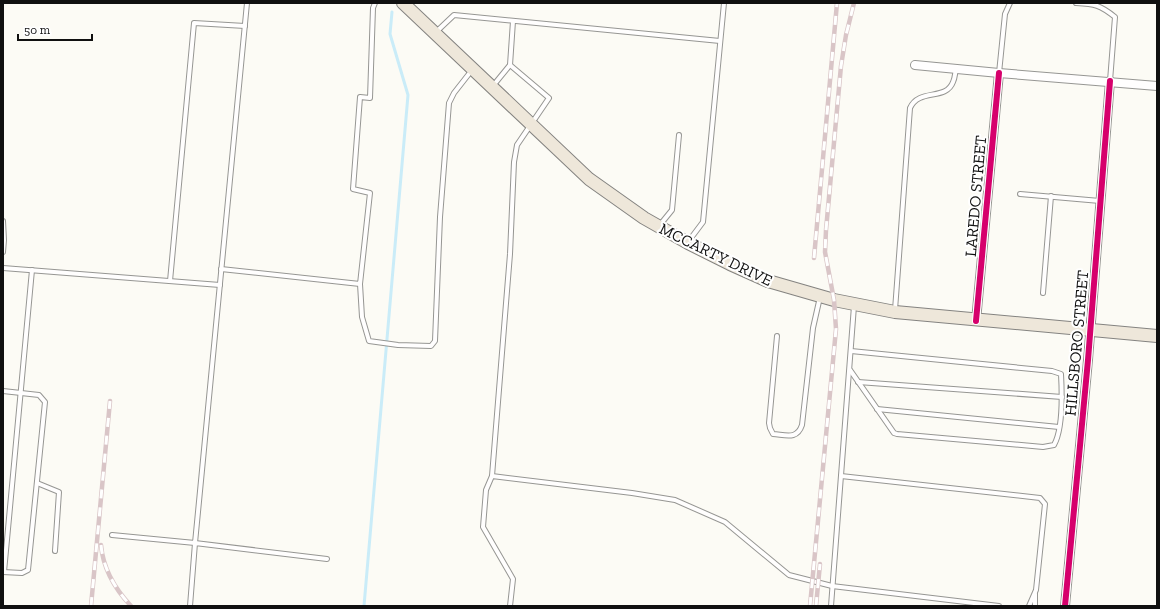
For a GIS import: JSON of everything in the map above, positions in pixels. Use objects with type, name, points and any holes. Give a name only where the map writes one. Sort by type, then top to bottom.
[{"type":"main road","name":"MCCARTY DRIVE","points":[[403,3],[589,179],[659,226],[730,264],[768,281],[820,296],[895,312],[976,321],[1157,336]]},
{"type":"street","points":[[915,65],[1157,86]]},
{"type":"street","name":"LAREDO STREET","points":[[976,321],[1000,73]]},
{"type":"street","name":"HILLSBORO STREET","points":[[1065,606],[1090,330],[1110,82]]},
{"type":"lane","points":[[190,606],[247,3]]},
{"type":"lane","points":[[375,3],[373,8],[370,98],[360,97],[353,189],[370,193],[360,284],[362,317],[369,341],[380,344],[431,346],[435,341],[440,217],[449,103],[454,93],[473,69]]},
{"type":"lane","points":[[688,242],[703,222],[724,3]]},
{"type":"lane","points":[[1000,73],[1005,14],[1010,3]]},
{"type":"lane","points":[[1076,3],[1095,4],[1106,9],[1115,16],[1110,82]]},
{"type":"lane","points":[[435,33],[454,15],[720,41]]},
{"type":"lane","points":[[492,87],[510,65],[513,21]]},
{"type":"lane","points":[[170,281],[194,23],[244,26]]},
{"type":"lane","points":[[510,65],[549,98],[517,145],[514,162],[510,254],[492,476],[486,490],[483,527],[513,579],[510,606]]},
{"type":"lane","points":[[895,312],[910,108],[913,102],[920,97],[937,94],[948,89],[953,82],[956,69]]},
{"type":"lane","points":[[659,226],[672,210],[679,135]]},
{"type":"lane","points":[[1020,194],[1100,201]]},
{"type":"lane","points":[[1043,293],[1051,196]]},
{"type":"lane","points":[[3,221],[3,252]]},
{"type":"lane","points":[[3,268],[220,285]]},
{"type":"lane","points":[[221,269],[360,284]]},
{"type":"lane","points":[[3,391],[21,393],[39,395],[45,402],[28,570],[22,573],[3,572],[21,393],[32,270]]},
{"type":"lane","points":[[777,336],[769,423],[773,434],[791,436],[800,431],[802,425],[814,328],[820,296]]},
{"type":"lane","points":[[831,606],[855,304]]},
{"type":"lane","points":[[850,370],[877,409],[897,434],[1043,447],[1054,445],[1057,439],[1062,397],[1061,374],[1052,371],[851,351]]},
{"type":"lane","points":[[858,382],[1062,397]]},
{"type":"lane","points":[[877,409],[1059,427]]},
{"type":"lane","points":[[492,476],[632,493],[675,500],[725,522],[789,575],[832,586],[999,606]]},
{"type":"lane","points":[[841,476],[1040,498],[1045,504],[1035,606]]},
{"type":"lane","points":[[37,483],[59,492],[54,551]]},
{"type":"lane","points":[[112,535],[195,543],[327,559]]},
{"type":"lane","points":[[1029,606],[1036,590]]},
{"type":"waterway","points":[[364,606],[408,95],[390,34],[392,12]]},
{"type":"railway","points":[[814,258],[837,3]]},
{"type":"railway","points":[[810,606],[836,329],[834,300],[825,252],[826,230],[841,66],[846,35],[854,3]]},
{"type":"railway","points":[[91,606],[110,401]]},
{"type":"railway","points":[[101,545],[107,570],[120,593],[131,606]]},
{"type":"railway","points":[[816,606],[820,564]]},
{"type":"cycle path","points":[[976,321],[999,73]]},
{"type":"cycle path","points":[[1065,606],[1088,360],[1110,81]]}]
